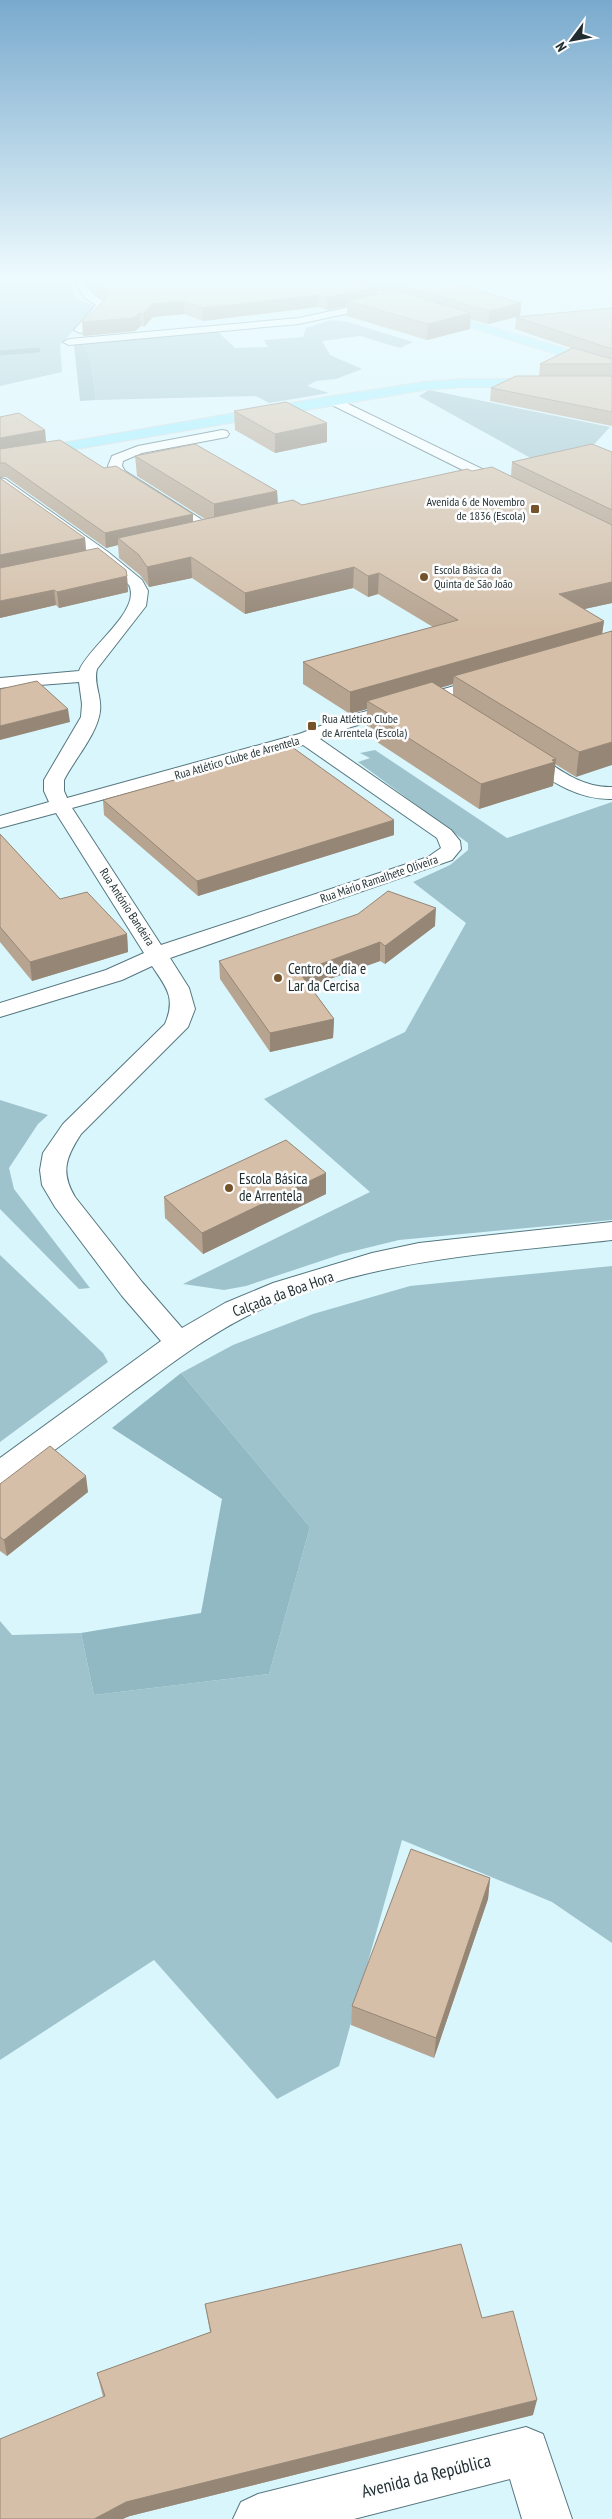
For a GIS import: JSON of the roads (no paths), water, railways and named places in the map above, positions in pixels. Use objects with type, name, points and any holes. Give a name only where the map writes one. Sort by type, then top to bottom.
[{"type":"main road","points":[[0,458],[351,398]]},
{"type":"street","points":[[332,400],[520,493]]},
{"type":"street","points":[[210,531],[120,474],[115,466],[117,459],[138,450],[222,434]]},
{"type":"street","points":[[0,482],[103,555],[136,583],[140,598],[138,606],[89,668],[86,676],[0,683]]},
{"type":"street","points":[[191,536],[229,527]]},
{"type":"street","points":[[85,559],[123,550]]},
{"type":"street","name":"Rua António Bandeira","points":[[86,676],[92,704],[90,717],[54,780],[54,791],[61,806],[178,988],[183,1008],[176,1027],[72,1129],[56,1153],[53,1170],[55,1185],[64,1202],[132,1290],[179,1343]]},
{"type":"street","name":"Rua Atlético Clube de Arrentela","points":[[0,822],[306,738],[345,723],[507,676]]},
{"type":"street","points":[[433,697],[455,711]]},
{"type":"street","name":"Rua Mário Ramalhete Oliveira","points":[[157,953],[435,861],[445,856],[451,850],[450,841],[444,834],[306,738]]},
{"type":"street","points":[[509,745],[582,790],[601,795],[612,793]]},
{"type":"street","points":[[0,1010],[114,975],[157,953]]},
{"type":"street","name":"Calçada da Boa Hora","points":[[0,1474],[179,1343],[235,1310],[283,1290],[372,1262],[419,1252],[612,1231]]},
{"type":"street","name":"Avenida da República","points":[[258,2519],[526,2451],[547,2519]]},
{"type":"place","name":"Avenida 6 de Novembro de 1836 (Escola)","points":[[535,509]]},
{"type":"place","name":"Escola Básica da Quinta de São João","points":[[424,577]]},
{"type":"place","name":"Rua Atlético Clube de Arrentela (Escola)","points":[[312,726]]},
{"type":"place","name":"Centro de dia e Lar da Cercisa","points":[[278,978]]},
{"type":"place","name":"Escola Básica de Arrentela","points":[[229,1188]]}]
